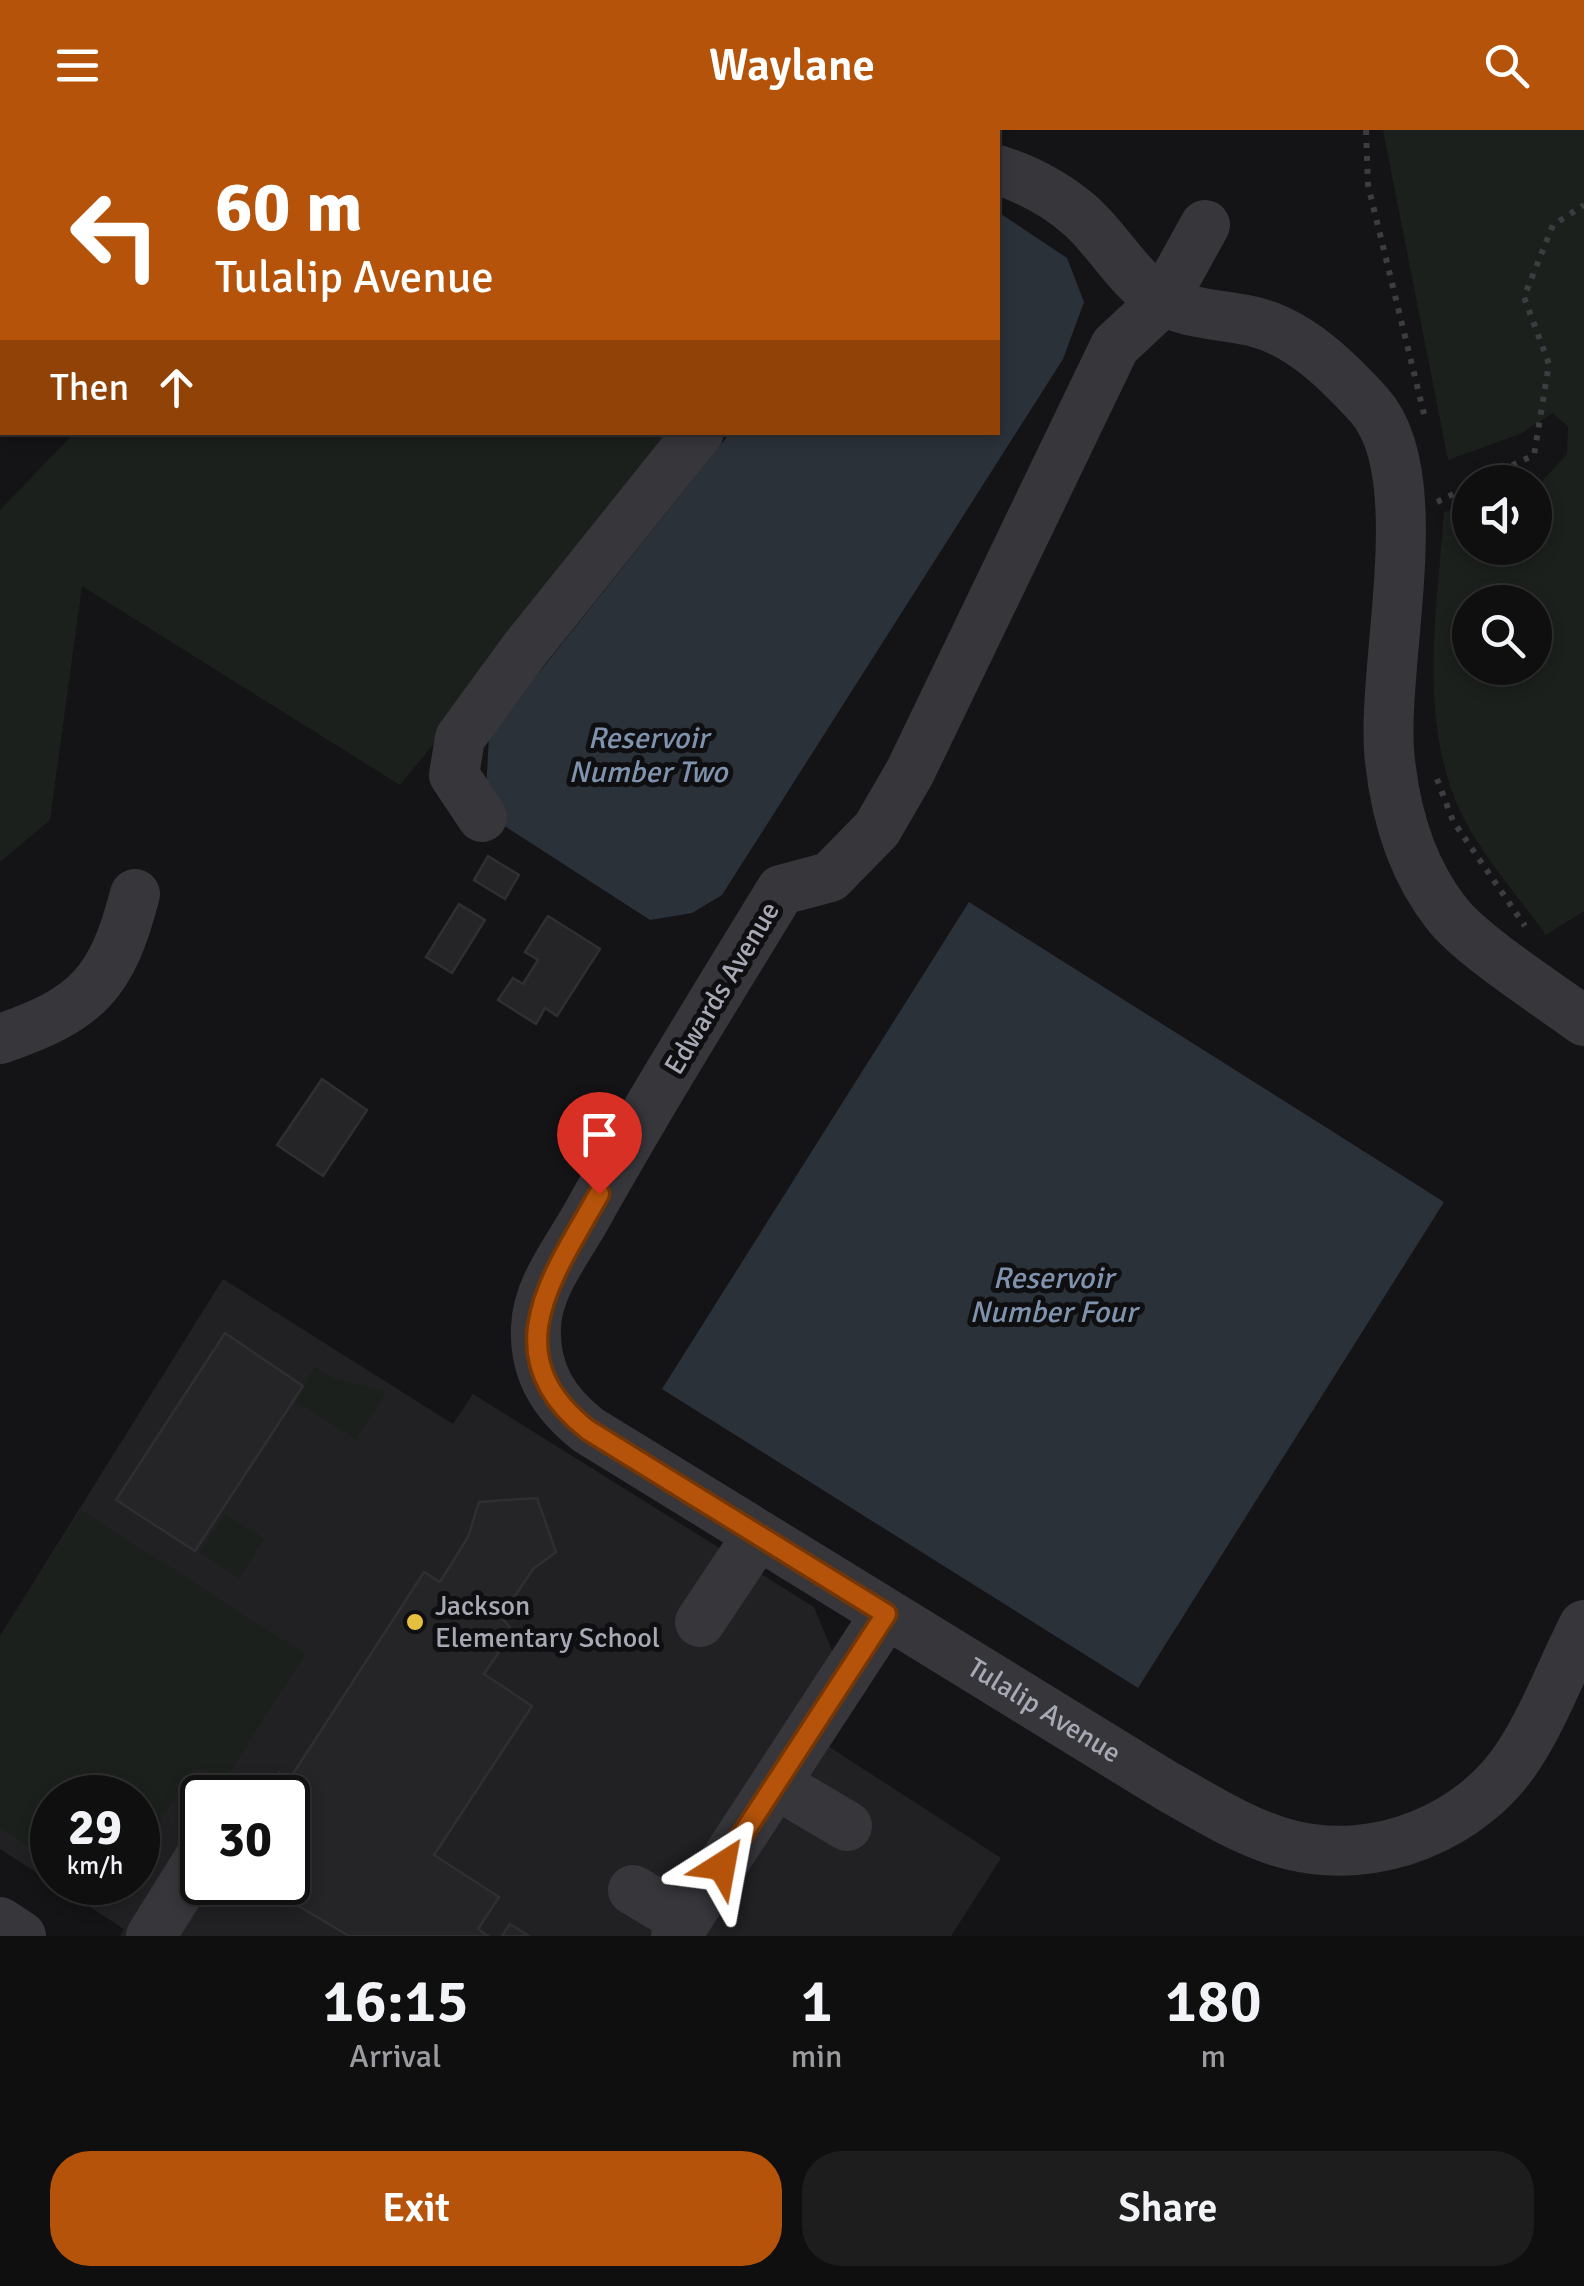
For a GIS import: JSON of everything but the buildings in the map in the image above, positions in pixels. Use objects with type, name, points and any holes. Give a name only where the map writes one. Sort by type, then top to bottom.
[{"type":"street","points":[[1000,171],[1034,181],[1084,218],[1120,266],[1162,301],[1261,323],[1318,354],[1373,409],[1397,468],[1400,560],[1389,758],[1400,823],[1420,871],[1449,917],[1584,1022]]},
{"type":"street","points":[[1162,301],[1205,226]]},
{"type":"street","name":"Edwards Avenue","points":[[543,1295],[614,1166],[781,890],[830,877],[877,829],[910,772],[1115,346],[1162,301]]},
{"type":"street","points":[[482,817],[454,775],[460,738],[525,649],[697,435]]},
{"type":"street","points":[[0,1039],[30,1028],[95,992],[122,947],[135,894]]},
{"type":"street","name":"Tulalip Avenue","points":[[543,1295],[536,1325],[540,1366],[558,1402],[588,1430],[1236,1824],[1290,1845],[1338,1851],[1386,1846],[1423,1834],[1489,1791],[1517,1758],[1584,1625]]},
{"type":"street","points":[[700,1622],[758,1535]]},
{"type":"street","points":[[632,1890],[680,1928],[886,1614]]},
{"type":"street","points":[[776,1784],[847,1826]]},
{"type":"street","points":[[151,1936],[180,1889]]},
{"type":"street","points":[[0,1922],[21,1936]]},
{"type":"path","points":[[1512,465],[1534,454],[1549,364],[1524,298],[1552,225],[1584,205]]},
{"type":"path","points":[[1436,503],[1452,495]]},
{"type":"shaded area","points":[[1383,130],[1584,130],[1584,911],[1546,935],[1480,846],[1462,815],[1439,742],[1435,704],[1435,627],[1444,512],[1452,510],[1452,565],[1552,565],[1552,470],[1567,454],[1568,427],[1553,413],[1520,434],[1448,460]]},
{"type":"shaded area","points":[[72,435],[687,435],[400,785],[82,586],[50,820],[0,862],[0,510]]},
{"type":"shaded area","name":"Jackson Elementary School","points":[[223,1279],[453,1424],[473,1394],[814,1607],[835,1658],[794,1724],[1001,1858],[951,1936],[120,1936],[124,1929],[87,1905],[160,1905],[160,1775],[30,1775],[30,1868],[0,1849],[0,1636]]},
{"type":"shaded area","points":[[315,1367],[333,1378],[386,1392],[356,1439],[294,1401]]},
{"type":"shaded area","points":[[81,1510],[305,1654],[228,1775],[194,1768],[189,1775],[180,1775],[180,1790],[160,1820],[160,1775],[30,1775],[30,1848],[0,1828],[0,1636]]},
{"type":"shaded area","points":[[225,1514],[264,1539],[239,1578],[200,1553]]},
{"type":"water","name":"Reservoir Number Two","points":[[1000,213],[1067,258],[1084,302],[1063,359],[722,895],[692,913],[650,920],[506,827],[486,792],[489,735],[728,435],[1000,435]]},
{"type":"water","name":"Reservoir Number Four","points":[[969,902],[1444,1202],[1138,1688],[662,1389]]},
{"type":"place","name":"Jackson Elementary School","points":[[415,1622]]},
{"type":"route","points":[[599,1194],[543,1295],[536,1325],[540,1366],[547,1386],[569,1415],[588,1430],[886,1614],[722,1866]]}]
